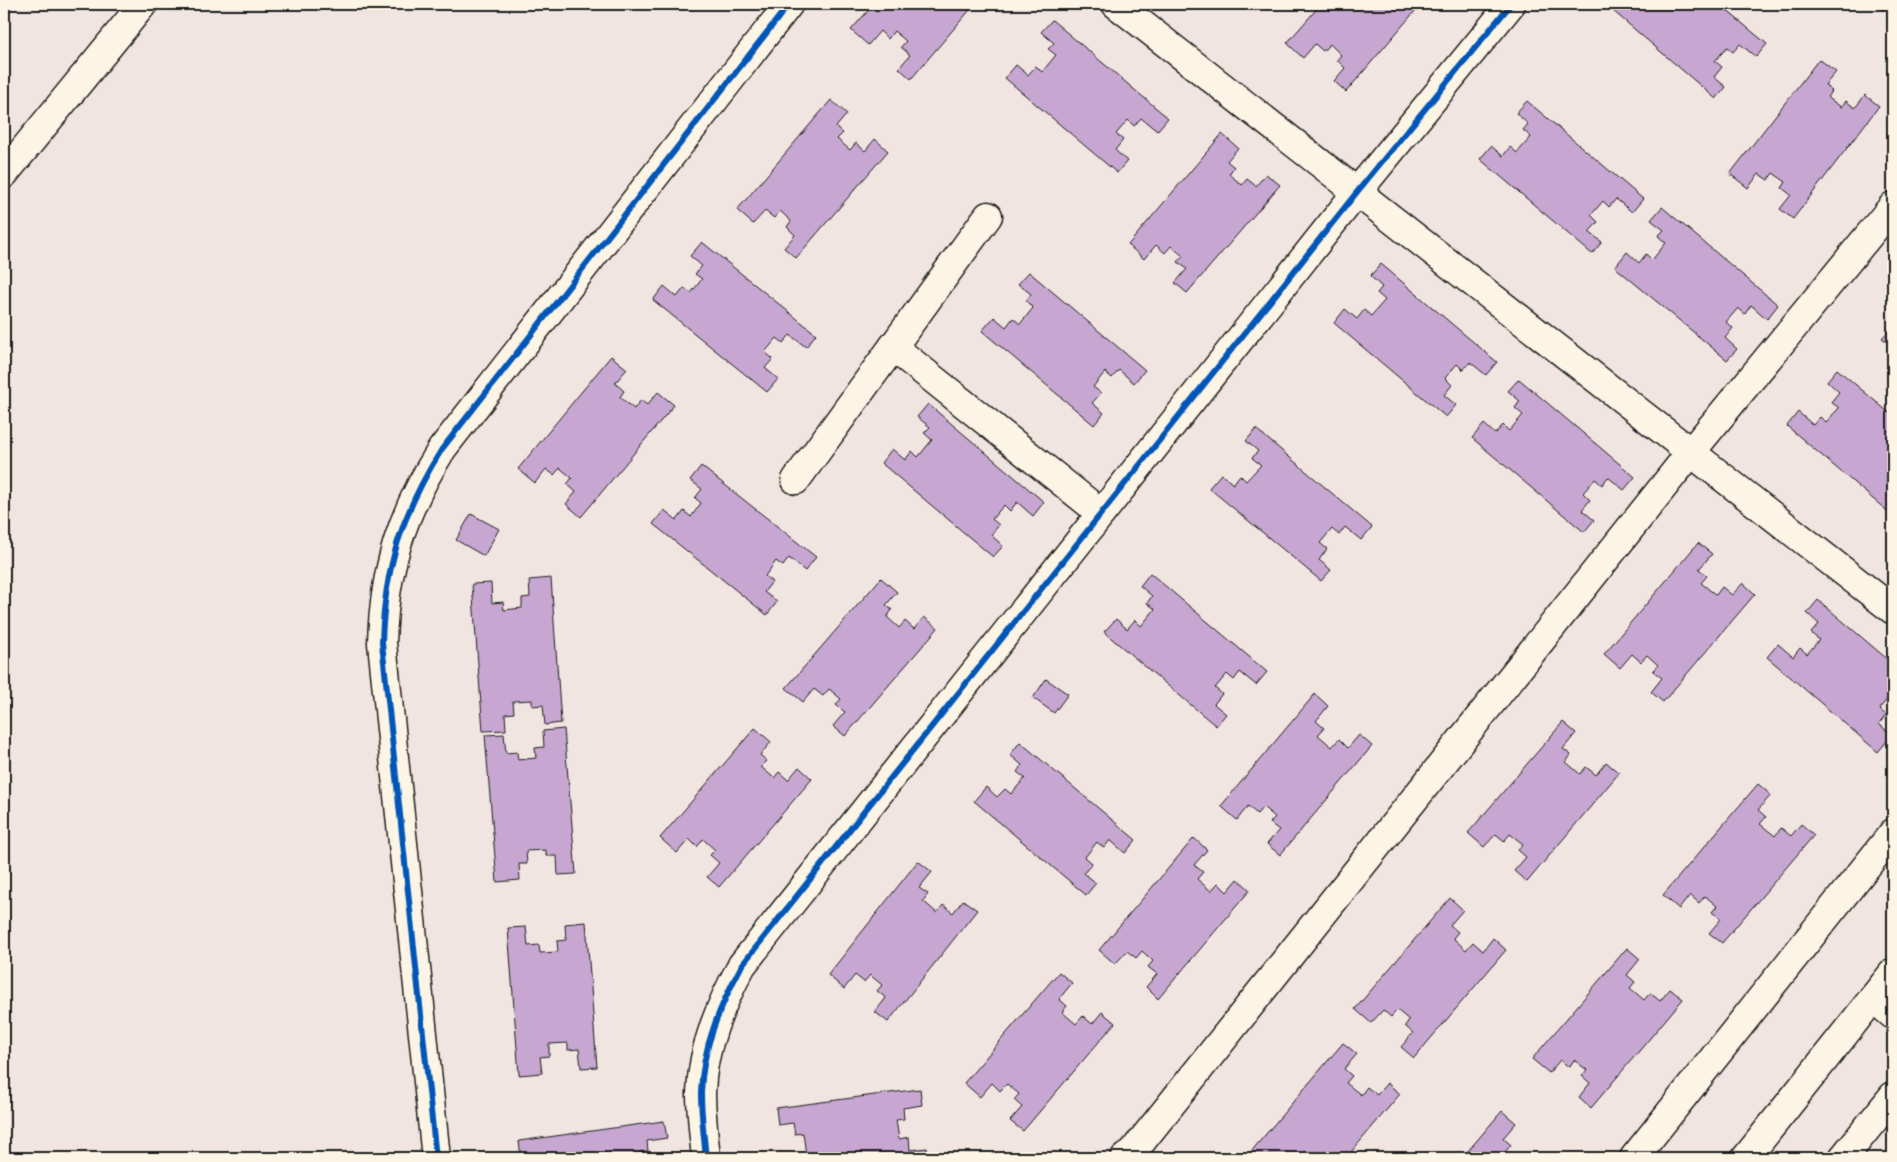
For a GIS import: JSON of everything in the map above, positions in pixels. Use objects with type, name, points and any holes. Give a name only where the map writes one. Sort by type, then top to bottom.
[{"type":"street","points":[[4,174],[143,4]]},
{"type":"street","points":[[436,1158],[382,652],[383,609],[396,542],[424,478],[442,450],[789,4]]},
{"type":"street","points":[[1116,4],[1893,610]]},
{"type":"street","points":[[706,1158],[701,1091],[710,1034],[724,998],[742,965],[1357,192],[1511,4]]},
{"type":"street","points":[[1125,1158],[1139,1144],[1691,452],[1893,206]]},
{"type":"street","points":[[796,480],[988,216]]},
{"type":"street","points":[[893,347],[1101,513]]},
{"type":"street","points":[[1634,1158],[1893,833]]},
{"type":"street","points":[[1746,1158],[1883,1006],[1893,973]]},
{"type":"street","points":[[1843,1158],[1893,1096]]},
{"type":"building","points":[[874,4],[975,4],[911,79],[899,68],[910,55],[901,47],[906,41],[894,31],[888,39],[880,31],[868,45],[851,30]]},
{"type":"building","points":[[1321,4],[1421,4],[1346,92],[1334,81],[1345,68],[1337,60],[1341,55],[1330,44],[1323,51],[1315,44],[1303,58],[1287,43]]},
{"type":"building","points":[[1605,4],[1719,4],[1767,44],[1756,57],[1740,44],[1733,52],[1727,47],[1715,61],[1722,67],[1714,77],[1726,87],[1716,99]]},
{"type":"building","points":[[1874,4],[1888,4],[1883,10]]},
{"type":"building","points":[[1052,20],[1168,118],[1157,131],[1141,118],[1134,126],[1128,120],[1116,134],[1123,140],[1115,150],[1127,161],[1117,173],[1005,78],[1016,65],[1028,75],[1036,66],[1042,72],[1056,55],[1048,49],[1054,43],[1041,32]]},
{"type":"building","points":[[1819,59],[1836,72],[1825,85],[1832,91],[1827,97],[1841,107],[1846,101],[1855,108],[1865,95],[1879,106],[1793,219],[1780,209],[1791,195],[1782,188],[1786,182],[1773,173],[1768,180],[1759,174],[1748,188],[1730,174]]},
{"type":"building","points":[[831,100],[847,114],[836,127],[843,133],[837,139],[850,150],[856,143],[865,151],[875,139],[888,151],[796,258],[784,248],[795,235],[787,227],[791,221],[780,211],[774,218],[765,211],[753,224],[737,210]]},
{"type":"building","points":[[1527,101],[1643,199],[1632,212],[1616,199],[1609,207],[1603,201],[1591,215],[1598,222],[1589,232],[1602,242],[1592,254],[1480,159],[1491,146],[1503,156],[1510,147],[1517,153],[1531,137],[1523,130],[1528,124],[1516,113]]},
{"type":"building","points":[[1222,134],[1238,148],[1227,161],[1234,167],[1229,174],[1242,185],[1247,179],[1256,186],[1266,174],[1280,185],[1187,293],[1175,283],[1187,269],[1178,262],[1183,256],[1171,246],[1165,253],[1156,245],[1144,259],[1128,245]]},
{"type":"building","points":[[1662,207],[1778,305],[1767,319],[1751,305],[1745,314],[1738,308],[1726,322],[1733,328],[1725,338],[1737,349],[1727,360],[1615,267],[1627,252],[1639,263],[1646,254],[1652,260],[1666,243],[1658,236],[1664,230],[1651,220]]},
{"type":"building","points":[[702,242],[816,334],[806,347],[790,335],[783,343],[777,338],[765,352],[773,359],[765,368],[778,379],[767,392],[653,300],[664,286],[677,297],[684,288],[691,293],[702,279],[695,274],[702,266],[690,256]]},
{"type":"building","points":[[1381,264],[1497,362],[1486,375],[1470,362],[1463,370],[1457,364],[1445,378],[1452,385],[1444,395],[1456,405],[1446,417],[1334,323],[1345,309],[1357,319],[1364,310],[1371,316],[1385,300],[1377,293],[1382,287],[1370,276]]},
{"type":"building","points":[[1029,272],[1145,370],[1134,383],[1119,370],[1112,378],[1105,372],[1093,387],[1101,393],[1092,403],[1104,413],[1094,425],[982,331],[994,317],[1006,327],[1013,318],[1020,324],[1033,308],[1026,301],[1031,294],[1018,284]]},
{"type":"building","points":[[1893,326],[1893,347],[1882,338]]},
{"type":"building","points":[[611,356],[627,369],[615,383],[624,391],[620,397],[634,409],[641,400],[647,405],[658,392],[674,405],[581,517],[566,504],[576,492],[567,484],[572,478],[560,468],[554,475],[546,469],[535,483],[518,469]]},
{"type":"building","points":[[1837,369],[1893,416],[1893,516],[1787,426],[1798,412],[1813,425],[1820,417],[1826,422],[1839,408],[1831,402],[1839,392],[1827,381]]},
{"type":"building","points":[[1519,379],[1635,477],[1624,490],[1608,477],[1602,485],[1595,479],[1583,493],[1590,500],[1582,510],[1594,520],[1584,532],[1472,438],[1484,424],[1495,434],[1503,425],[1509,431],[1523,415],[1515,408],[1520,401],[1508,391]]},
{"type":"building","points":[[928,404],[1044,502],[1033,516],[1017,502],[1010,511],[1004,505],[992,519],[999,525],[991,535],[1003,546],[993,557],[881,463],[892,449],[905,460],[912,451],[918,457],[932,440],[924,433],[930,427],[917,417]]},
{"type":"building","points":[[1256,429],[1372,527],[1361,540],[1345,527],[1339,535],[1332,529],[1320,543],[1327,549],[1319,560],[1331,570],[1321,581],[1209,488],[1221,474],[1233,484],[1240,475],[1246,481],[1261,465],[1252,458],[1258,451],[1246,441]]},
{"type":"building","points":[[701,466],[816,557],[805,571],[789,558],[783,566],[776,561],[765,576],[772,582],[764,592],[777,602],[767,615],[653,524],[664,510],[677,520],[684,511],[691,517],[701,503],[695,498],[702,489],[690,480]]},
{"type":"building","points":[[471,514],[499,529],[484,556],[456,540]]},
{"type":"building","points":[[1698,543],[1712,554],[1699,569],[1707,576],[1701,583],[1716,595],[1722,587],[1732,595],[1743,583],[1755,594],[1663,702],[1651,692],[1662,678],[1653,671],[1658,665],[1647,655],[1641,662],[1632,654],[1620,668],[1604,654]]},
{"type":"building","points":[[1150,573],[1267,672],[1256,685],[1240,672],[1234,680],[1227,674],[1215,688],[1222,694],[1214,704],[1226,714],[1216,726],[1104,632],[1116,619],[1127,629],[1135,620],[1141,626],[1155,609],[1147,603],[1152,596],[1140,586]]},
{"type":"building","points":[[551,578],[561,723],[545,725],[543,705],[532,706],[532,700],[513,701],[514,713],[505,714],[506,730],[483,731],[472,584],[491,583],[492,603],[503,602],[504,610],[522,608],[522,598],[530,597],[529,580]]},
{"type":"building","points":[[881,578],[897,592],[886,605],[892,610],[887,617],[899,628],[905,621],[914,629],[924,617],[938,628],[845,736],[833,726],[845,712],[836,705],[841,699],[829,689],[823,696],[814,689],[803,702],[786,688]]},
{"type":"building","points":[[1818,600],[1893,664],[1893,701],[1889,697],[1879,709],[1886,715],[1879,724],[1892,735],[1878,752],[1767,657],[1778,644],[1793,657],[1800,648],[1807,654],[1819,640],[1811,633],[1819,624],[1807,613]]},
{"type":"building","points":[[1046,679],[1068,694],[1054,713],[1033,698]]},
{"type":"building","points":[[1315,694],[1328,706],[1316,721],[1324,728],[1318,735],[1332,747],[1339,739],[1348,748],[1359,735],[1372,746],[1280,855],[1267,844],[1279,830],[1270,823],[1275,817],[1263,807],[1257,814],[1248,806],[1237,820],[1221,806]]},
{"type":"building","points":[[1563,722],[1576,733],[1563,749],[1571,755],[1566,762],[1580,774],[1586,767],[1596,775],[1606,762],[1619,773],[1527,882],[1514,871],[1526,857],[1518,850],[1523,844],[1510,834],[1504,841],[1496,834],[1484,847],[1468,833]]},
{"type":"building","points":[[755,728],[771,742],[760,755],[767,761],[761,767],[774,778],[779,772],[788,780],[799,767],[812,779],[719,887],[707,877],[719,863],[710,855],[715,850],[703,839],[697,847],[689,839],[677,853],[660,838]]},
{"type":"building","points":[[564,729],[576,874],[558,875],[557,856],[546,856],[546,850],[526,851],[527,864],[519,864],[520,880],[497,882],[485,735],[504,734],[506,753],[517,752],[518,760],[536,758],[535,748],[544,747],[543,731]]},
{"type":"building","points":[[1020,742],[1136,840],[1125,853],[1110,840],[1104,848],[1097,842],[1085,857],[1092,863],[1084,873],[1096,883],[1086,895],[974,801],[986,787],[997,797],[1005,789],[1011,794],[1025,778],[1017,772],[1022,765],[1010,755]]},
{"type":"building","points":[[1758,784],[1771,795],[1758,810],[1766,817],[1760,824],[1775,836],[1781,828],[1791,836],[1801,824],[1814,835],[1722,943],[1709,933],[1721,919],[1712,912],[1717,906],[1705,896],[1699,903],[1690,895],[1679,909],[1663,895]]},
{"type":"building","points":[[1194,838],[1207,850],[1194,865],[1203,872],[1197,879],[1211,891],[1218,883],[1227,892],[1238,879],[1250,890],[1158,999],[1146,987],[1157,974],[1148,967],[1153,961],[1142,951],[1136,958],[1127,951],[1115,964],[1099,950]]},
{"type":"building","points":[[918,861],[932,872],[919,888],[928,894],[923,901],[937,913],[943,905],[953,913],[963,900],[977,910],[888,1022],[875,1012],[886,998],[877,991],[882,985],[870,975],[864,982],[855,975],[844,989],[828,975]]},
{"type":"building","points":[[1450,898],[1463,910],[1450,925],[1458,932],[1453,938],[1466,950],[1473,942],[1483,951],[1493,938],[1506,950],[1414,1058],[1401,1047],[1413,1033],[1405,1026],[1409,1020],[1397,1010],[1391,1017],[1383,1010],[1371,1023],[1355,1009]]},
{"type":"building","points":[[586,922],[597,1067],[581,1068],[579,1049],[568,1050],[568,1043],[549,1044],[549,1056],[540,1057],[542,1073],[519,1075],[508,928],[526,927],[528,946],[539,945],[540,953],[558,952],[557,941],[566,940],[565,924]]},
{"type":"building","points":[[1627,948],[1640,959],[1627,975],[1635,982],[1630,988],[1644,1000],[1650,993],[1660,1001],[1670,989],[1683,999],[1591,1108],[1579,1097],[1590,1083],[1582,1076],[1587,1070],[1574,1060],[1569,1067],[1560,1060],[1549,1073],[1532,1059]]},
{"type":"building","points":[[1059,972],[1072,983],[1059,999],[1067,1006],[1062,1012],[1076,1024],[1083,1016],[1092,1024],[1102,1012],[1115,1023],[1023,1131],[1010,1121],[1022,1107],[1014,1100],[1019,1094],[1007,1084],[1000,1091],[992,1083],[980,1097],[964,1083]]},
{"type":"building","points":[[1343,1043],[1357,1054],[1344,1069],[1352,1076],[1346,1083],[1361,1095],[1367,1087],[1377,1095],[1387,1083],[1400,1094],[1346,1158],[1295,1158],[1292,1155],[1289,1158],[1281,1158],[1277,1155],[1274,1158],[1253,1158],[1249,1154]]},
{"type":"building","points":[[920,1089],[922,1105],[903,1108],[904,1119],[896,1120],[899,1139],[909,1137],[910,1150],[927,1148],[928,1158],[795,1158],[806,1155],[803,1133],[795,1134],[793,1123],[778,1125],[776,1108]]},
{"type":"building","points":[[1502,1111],[1516,1123],[1503,1138],[1511,1145],[1505,1152],[1513,1158],[1462,1158]]},
{"type":"building","points":[[664,1121],[667,1138],[647,1141],[648,1151],[640,1152],[641,1158],[538,1158],[537,1156],[521,1158],[519,1141]]},
{"type":"building","points":[[1546,1152],[1553,1158],[1541,1158]]},
{"type":"cycle path","points":[[436,1158],[382,643],[387,590],[398,542],[416,495],[442,449],[789,4]]},
{"type":"cycle path","points":[[706,1158],[701,1093],[705,1059],[714,1026],[742,965],[1357,192],[1511,4]]}]
